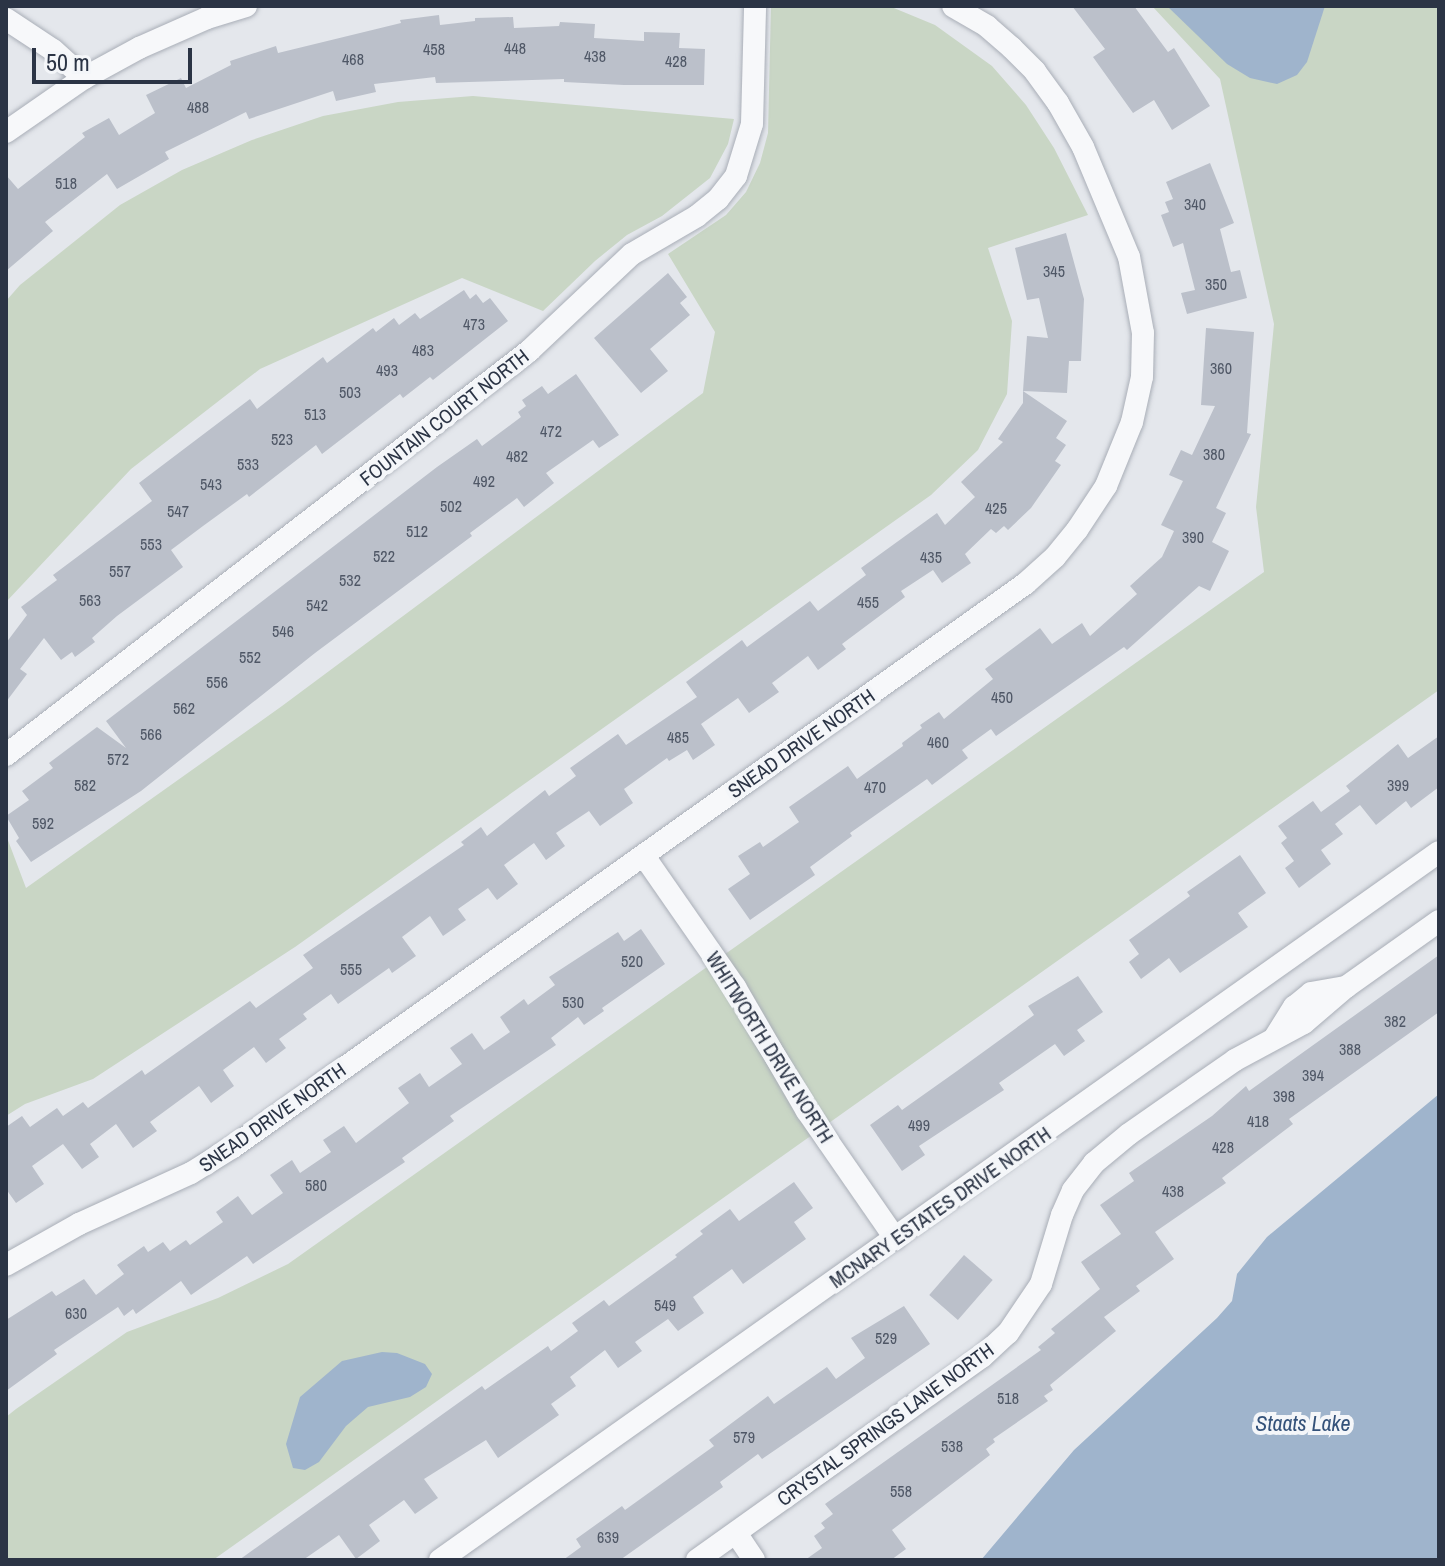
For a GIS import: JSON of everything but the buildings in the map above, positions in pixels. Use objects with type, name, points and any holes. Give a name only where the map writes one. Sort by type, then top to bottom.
[{"type":"street","points":[[6,132],[84,78],[152,42],[246,6]]},
{"type":"street","name":"FOUNTAIN COURT NORTH","points":[[6,755],[529,351],[632,254],[697,216],[718,199],[736,176],[752,124],[755,6]]},
{"type":"street","name":"SNEAD DRIVE NORTH","points":[[6,1265],[79,1224],[191,1173],[233,1147],[644,856],[1045,566],[1077,530],[1106,486],[1132,422],[1142,377],[1143,333],[1129,257],[1083,147],[1035,71],[987,26],[953,6]]},
{"type":"street","points":[[6,19],[53,50],[84,78]]},
{"type":"street","name":"MCNARY ESTATES DRIVE NORTH","points":[[440,1560],[1439,852]]},
{"type":"street","name":"WHITWORTH DRIVE NORTH","points":[[644,856],[735,987],[807,1111],[895,1238]]},
{"type":"street","name":"CRYSTAL SPRINGS LANE NORTH","points":[[697,1560],[982,1357],[1008,1333],[1041,1284],[1062,1215],[1073,1190],[1094,1163],[1129,1134],[1235,1060],[1304,1023],[1346,987],[1439,921]]},
{"type":"street","points":[[736,1533],[754,1560]]},
{"type":"green space","points":[[771,6],[889,6],[935,25],[992,66],[1026,105],[1054,148],[1088,215],[988,248],[1012,321],[1007,394],[978,450],[931,495],[295,947],[93,1079],[25,1104],[6,1116],[6,835],[26,888],[282,706],[703,393],[715,332],[668,254],[726,215],[746,192],[760,163],[768,133]]},
{"type":"green space","points":[[1152,6],[1439,6],[1439,690],[213,1560],[6,1560],[6,1417],[16,1409],[127,1332],[218,1298],[288,1264],[1264,572],[1256,507],[1274,324],[1220,79]]},
{"type":"green space","points":[[473,96],[734,119],[728,144],[710,178],[662,216],[627,235],[543,311],[462,278],[260,369],[131,469],[6,602],[6,301],[20,285],[120,205],[182,170],[252,140],[323,116],[398,102]]},
{"type":"water","points":[[1167,6],[1325,6],[1307,62],[1297,75],[1277,84],[1250,78],[1227,64]]},
{"type":"water","name":"Staats Lake","points":[[1439,1094],[1439,1560],[981,1560],[1074,1450],[1217,1318],[1232,1301],[1237,1274],[1267,1237]]},
{"type":"water","points":[[382,1352],[397,1353],[425,1364],[432,1374],[426,1387],[410,1397],[368,1407],[346,1426],[319,1462],[305,1470],[293,1468],[286,1444],[300,1397],[342,1361]]}]
